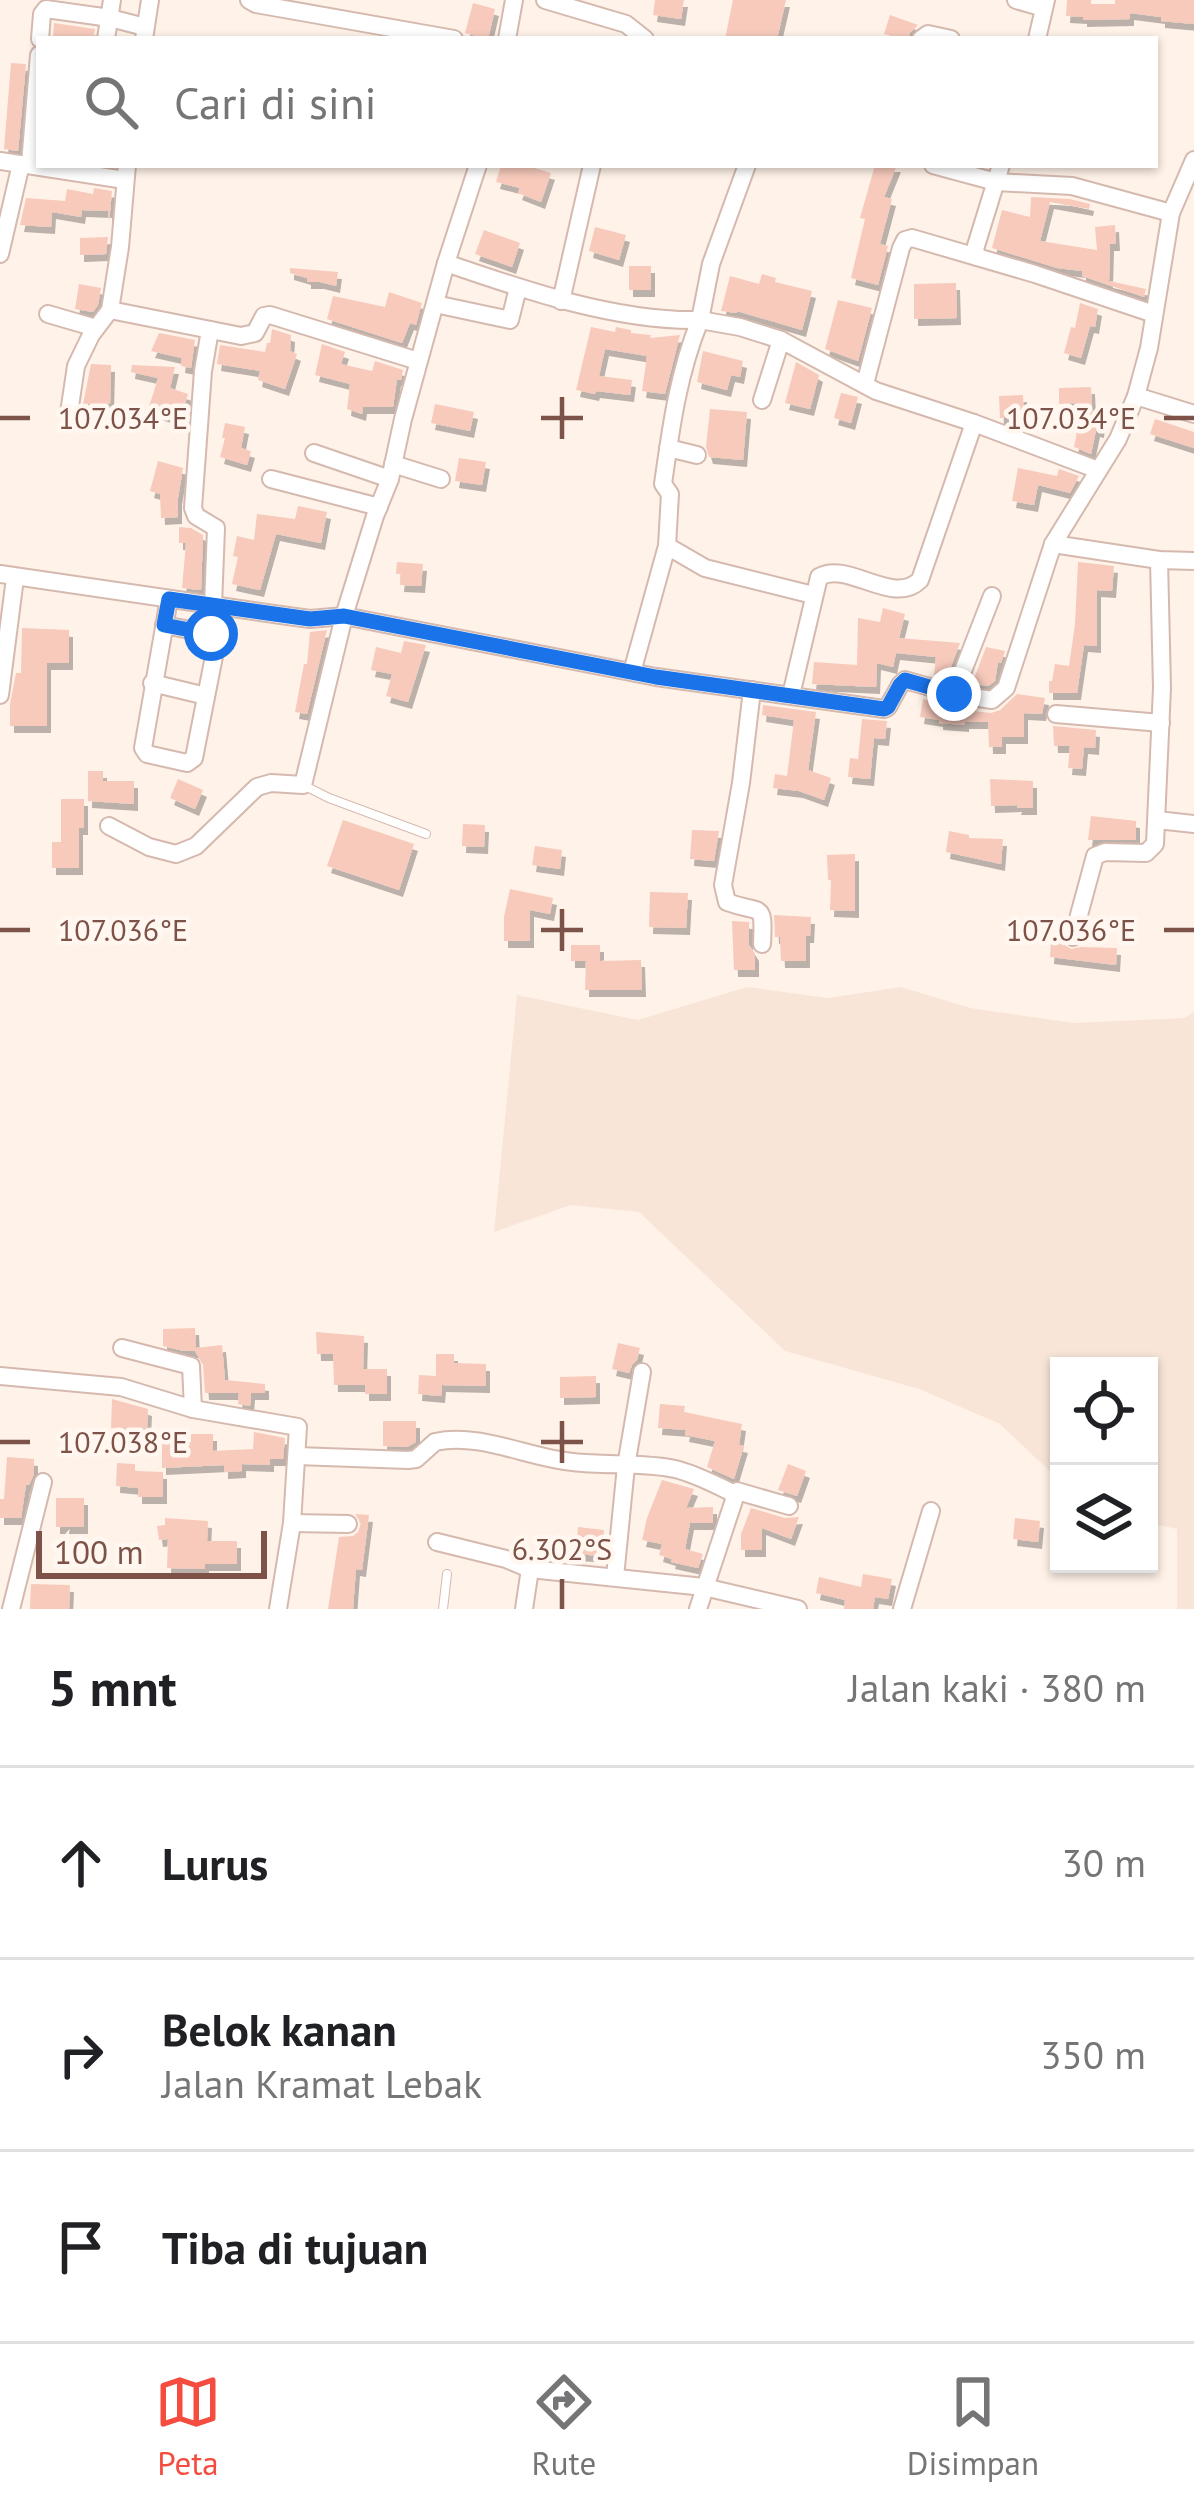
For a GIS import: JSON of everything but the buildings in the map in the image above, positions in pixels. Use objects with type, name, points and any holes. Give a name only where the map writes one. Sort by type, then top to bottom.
[{"type":"street","points":[[40,36],[46,9],[111,9],[145,33],[150,0]]},
{"type":"street","points":[[249,0],[437,36]]},
{"type":"street","points":[[508,36],[514,0]]},
{"type":"street","points":[[545,0],[626,23],[641,36]]},
{"type":"street","points":[[1016,0],[1045,4],[1038,36]]},
{"type":"street","points":[[0,254],[26,164],[36,80]]},
{"type":"street","points":[[0,695],[7,576],[310,619],[344,616],[632,672],[887,709],[905,680],[992,700],[1006,688],[1053,544],[1118,439],[1136,396],[1149,349],[1171,213],[1194,160]]},
{"type":"street","points":[[0,161],[36,165]]},
{"type":"street","points":[[69,413],[76,366],[110,310],[126,172],[79,168]]},
{"type":"street","points":[[110,826],[149,847],[176,854],[196,846],[257,787],[303,785],[344,616],[392,471],[418,361],[477,168]]},
{"type":"street","points":[[561,301],[591,168]]},
{"type":"street","points":[[632,672],[668,546],[670,494],[663,484],[676,390],[700,320],[711,265],[746,168]]},
{"type":"street","points":[[957,168],[1072,186],[1171,213]]},
{"type":"street","points":[[977,257],[975,249],[998,173]]},
{"type":"street","points":[[865,384],[905,240],[911,238],[1154,314]]},
{"type":"street","points":[[446,263],[561,301],[676,321],[723,322],[781,340],[902,401],[1098,470]]},
{"type":"street","points":[[435,304],[511,320],[518,288]]},
{"type":"street","points":[[110,310],[249,336],[263,316],[270,315],[418,361]]},
{"type":"street","points":[[47,314],[96,328]]},
{"type":"street","points":[[210,329],[193,508],[216,531],[213,606]]},
{"type":"street","points":[[762,400],[781,340]]},
{"type":"street","points":[[1136,396],[1194,415]]},
{"type":"street","points":[[791,695],[819,577],[830,572],[900,589],[920,580],[974,423]]},
{"type":"street","points":[[668,448],[697,455]]},
{"type":"street","points":[[314,454],[441,479]]},
{"type":"street","points":[[271,478],[379,507]]},
{"type":"street","points":[[1053,544],[1194,561]]},
{"type":"street","points":[[668,546],[705,568],[813,595]]},
{"type":"street","points":[[1073,937],[1094,856],[1146,853],[1155,844],[1161,723],[1159,560]]},
{"type":"street","points":[[954,694],[992,596]]},
{"type":"street","points":[[164,625],[211,634],[218,641],[194,758],[183,763],[147,754],[143,748],[152,683],[169,599]]},
{"type":"street","points":[[152,683],[206,696]]},
{"type":"street","points":[[752,690],[723,886],[727,902],[761,911],[762,944]]},
{"type":"street","points":[[1056,714],[1161,723]]},
{"type":"street","points":[[1157,820],[1194,824]]},
{"type":"street","points":[[122,1348],[190,1366],[194,1409]]},
{"type":"street","points":[[615,1577],[642,1372]]},
{"type":"street","points":[[0,1376],[121,1387],[194,1409],[298,1426],[292,1523],[278,1609]]},
{"type":"street","points":[[297,1456],[408,1460],[443,1440],[520,1450],[548,1459],[659,1466],[735,1494]]},
{"type":"street","points":[[11,1609],[43,1482]]},
{"type":"street","points":[[698,1609],[735,1494],[741,1491],[790,1506]]},
{"type":"street","points":[[902,1609],[931,1511]]},
{"type":"street","points":[[292,1523],[348,1524]]},
{"type":"street","points":[[437,1542],[530,1569],[704,1587],[798,1609]]},
{"type":"street","points":[[524,1609],[530,1569]]},
{"type":"lane","points":[[303,785],[426,834]]},
{"type":"lane","points":[[443,1609],[447,1574]]},
{"type":"shaded area","points":[[747,987],[828,998],[901,987],[970,1008],[1074,1023],[1184,1018],[1194,1012],[1194,1609],[1177,1609],[1177,1529],[1158,1525],[1158,1357],[1050,1357],[1050,1471],[1000,1424],[919,1389],[785,1351],[639,1212],[571,1205],[494,1232],[517,995],[638,1020]]},
{"type":"route","points":[[211,634],[164,625],[169,599],[310,619],[344,616],[656,677],[884,709],[905,680],[954,694]]}]
